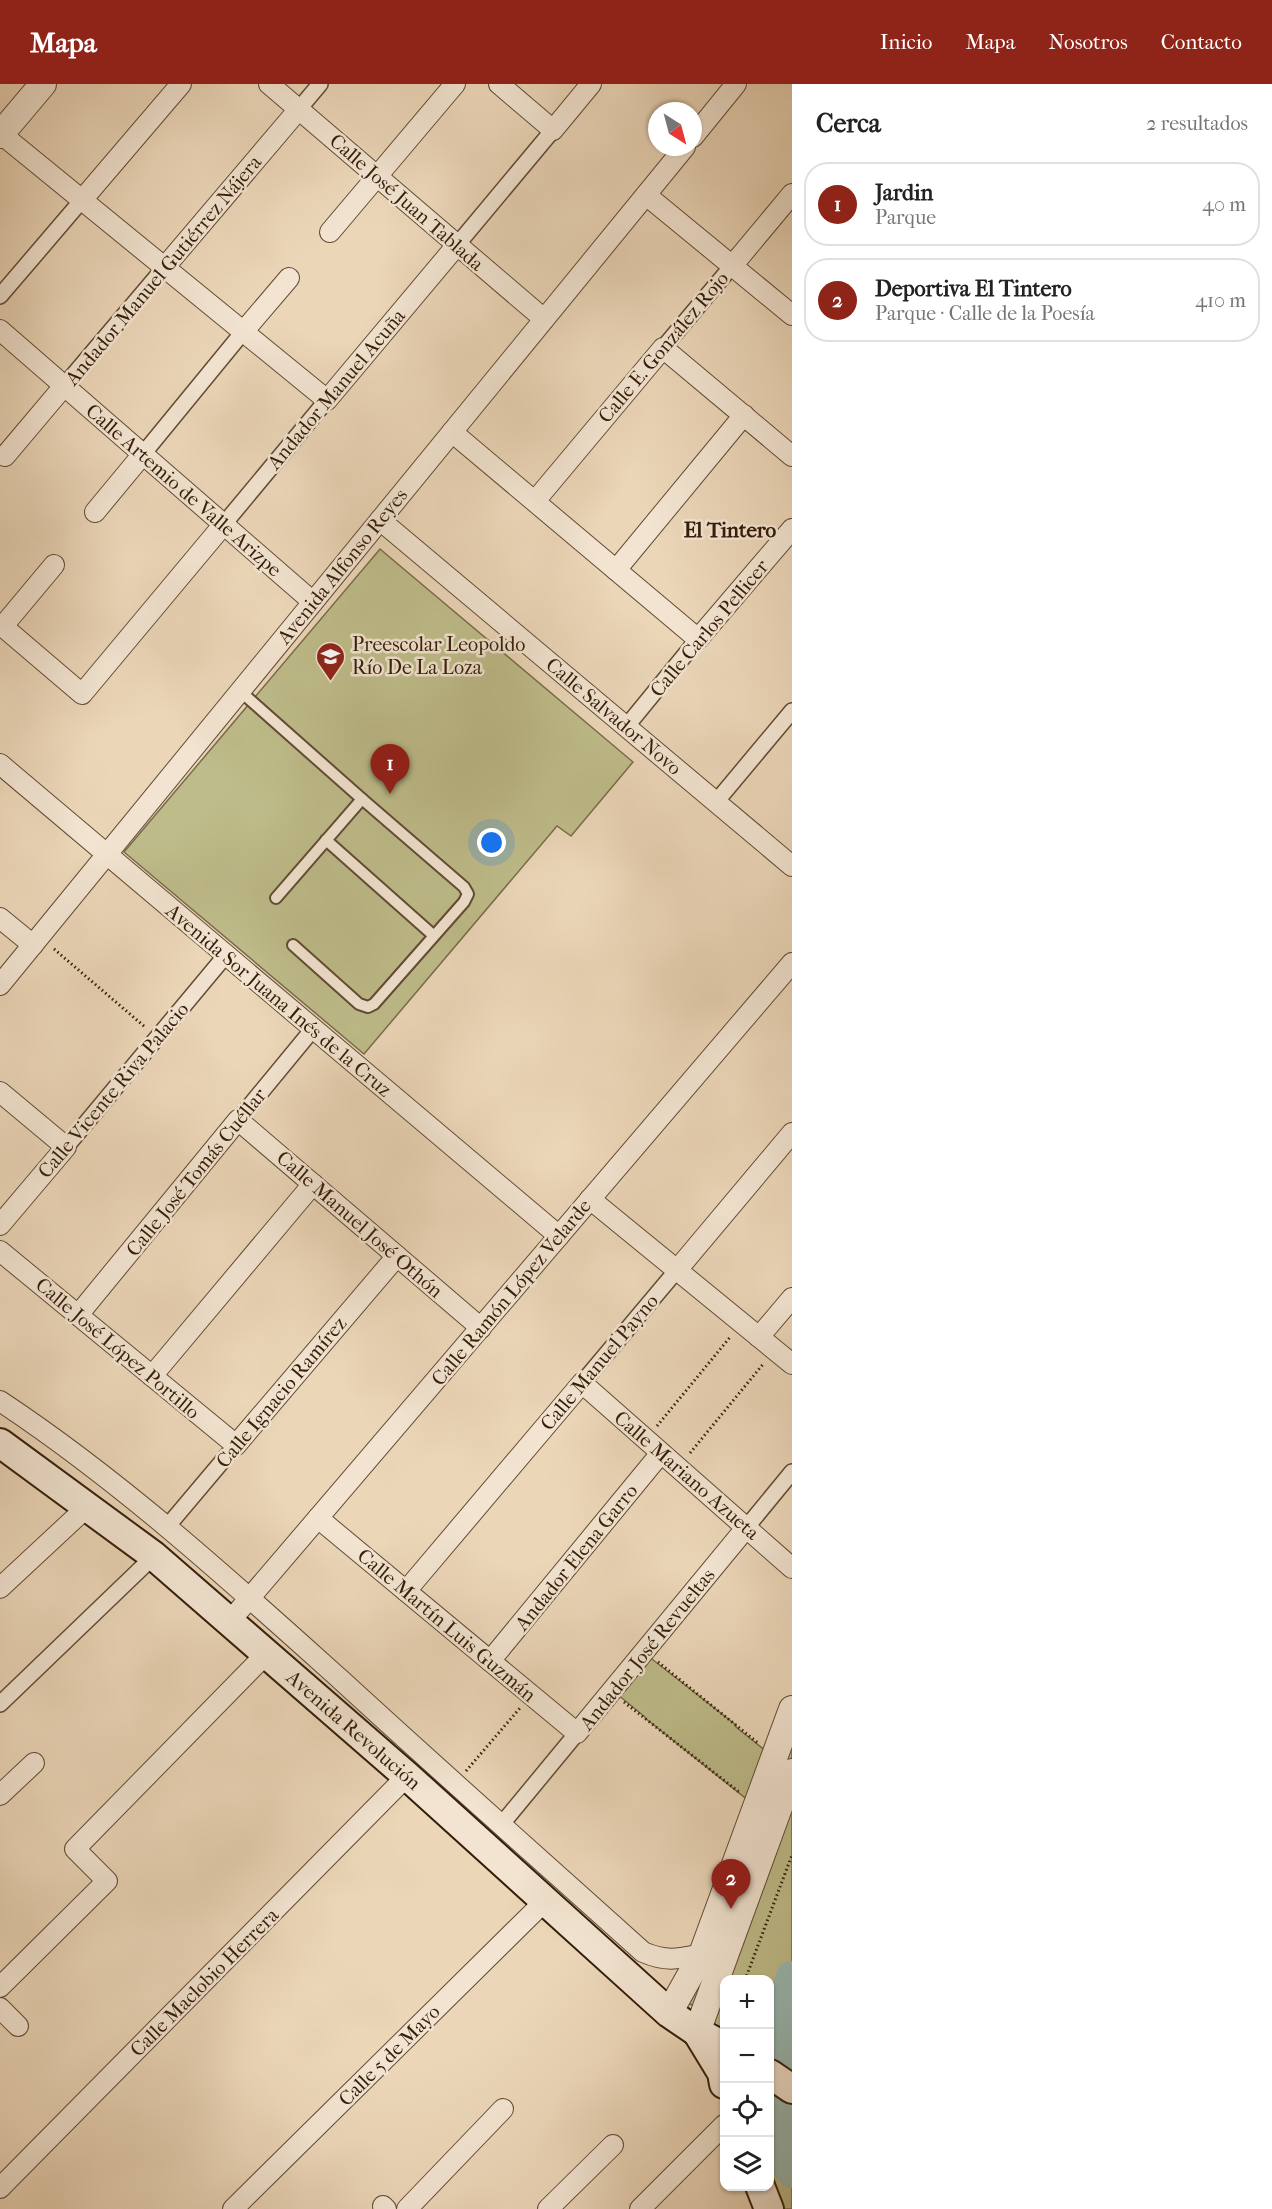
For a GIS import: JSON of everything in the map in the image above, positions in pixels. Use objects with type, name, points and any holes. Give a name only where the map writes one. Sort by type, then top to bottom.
[{"type":"main road","name":"Avenida Revolución","points":[[0,1443],[154,1556],[407,1776],[669,2013],[720,2044]]},
{"type":"main road","name":"Avenida Revolución","points":[[697,2032],[722,2073],[724,2083]]},
{"type":"main road","points":[[774,2077],[792,2089]]},
{"type":"main road","points":[[762,2191],[769,2209]]},
{"type":"street","points":[[43,84],[0,134],[327,400]]},
{"type":"street","points":[[0,296],[181,84]]},
{"type":"street","name":"Calle José Juan Tablada","points":[[269,84],[544,319]]},
{"type":"street","name":"Andador Manuel Gutiérrez Nájera","points":[[5,456],[320,84]]},
{"type":"street","points":[[330,232],[455,84]]},
{"type":"street","points":[[499,84],[553,130]]},
{"type":"street","name":"Andador Manuel Acuña","points":[[1,625],[82,694],[591,84]]},
{"type":"street","points":[[702,126],[736,84]]},
{"type":"street","name":"Avenida Alfonso Reyes","points":[[0,985],[678,156]]},
{"type":"street","name":"Calle E. González Rojo","points":[[535,501],[792,194]]},
{"type":"street","points":[[646,195],[792,315]]},
{"type":"street","points":[[95,512],[289,278]]},
{"type":"street","name":"Calle Artemio de Valle Arizpe","points":[[0,330],[313,602]]},
{"type":"street","points":[[663,348],[792,456]]},
{"type":"street","points":[[616,570],[744,415]]},
{"type":"street","points":[[452,432],[698,639]]},
{"type":"street","name":"Calle Salvador Novo","points":[[380,520],[792,866]]},
{"type":"street","name":"Calle Carlos Pellicer","points":[[626,727],[792,529]]},
{"type":"street","points":[[1,625],[54,565]]},
{"type":"street","points":[[716,802],[790,716]]},
{"type":"street","name":"Avenida Sor Juana Inés de la Cruz","points":[[0,764],[559,1236]]},
{"type":"street","points":[[0,918],[36,941]]},
{"type":"street","name":"Calle Vicente Riva Palacio","points":[[0,1225],[226,955]]},
{"type":"street","name":"Calle Ramón López Velarde","points":[[230,1621],[792,963]]},
{"type":"street","name":"Calle José Tomás Cuéllar","points":[[78,1315],[313,1029]]},
{"type":"street","points":[[0,1092],[66,1147]]},
{"type":"street","name":"Calle Manuel José Othón","points":[[238,1120],[481,1328]]},
{"type":"street","name":"Calle Manuel Payno","points":[[406,1592],[792,1133]]},
{"type":"street","points":[[152,1376],[313,1184]]},
{"type":"street","points":[[590,1199],[792,1364]]},
{"type":"street","name":"Calle José López Portillo","points":[[0,1251],[236,1445]]},
{"type":"street","name":"Calle Ignacio Ramírez","points":[[166,1528],[397,1256]]},
{"type":"street","points":[[759,1337],[792,1298]]},
{"type":"street","name":"Calle Mariano Azueta","points":[[582,1383],[792,1568]]},
{"type":"street","name":"Avenida Revolución","points":[[0,1401],[47,1432],[249,1598],[643,1952],[673,1960],[702,1954]]},
{"type":"street","name":"Andador Elena Garro","points":[[490,1661],[661,1453]]},
{"type":"street","name":"Andador José Revueltas","points":[[501,1825],[792,1472]]},
{"type":"street","points":[[0,1588],[87,1507]]},
{"type":"street","name":"Calle Martín Luis Guzmán","points":[[318,1518],[577,1733]]},
{"type":"street","points":[[0,1704],[154,1556]]},
{"type":"street","points":[[0,1987],[107,1881],[75,1849],[267,1653]]},
{"type":"street","points":[[697,2032],[784,1765],[792,1709]]},
{"type":"street","points":[[0,1795],[34,1763]]},
{"type":"street","points":[[669,2013],[702,1954],[758,1806],[784,1765]]},
{"type":"street","name":"Calle Maclobio Herrera","points":[[0,2188],[407,1776]]},
{"type":"street","name":"Calle 5 de Mayo","points":[[233,2209],[545,1901]]},
{"type":"street","points":[[0,2008],[18,2026]]},
{"type":"street","points":[[407,2209],[503,2109]]},
{"type":"street","points":[[640,2209],[720,2129]]},
{"type":"street","points":[[548,2209],[613,2145]]},
{"type":"lane","points":[[240,691],[464,887],[468,894],[464,902],[374,1004],[368,1007],[359,1004],[292,945]]},
{"type":"lane","points":[[276,898],[362,799]]},
{"type":"lane","points":[[326,840],[434,935]]},
{"type":"path","points":[[36,941],[157,1038]]},
{"type":"path","points":[[646,1440],[742,1323]]},
{"type":"path","points":[[678,1467],[775,1350]]},
{"type":"path","points":[[644,1651],[784,1765]]},
{"type":"path","points":[[611,1691],[758,1806]]},
{"type":"path","points":[[456,1784],[531,1695]]},
{"type":"path","points":[[748,1975],[792,1855]]},
{"type":"shaded area","points":[[380,549],[633,762],[571,836],[557,826],[364,1054],[124,852]]},
{"type":"shaded area","points":[[643,1652],[777,1760],[792,1719],[792,1767],[701,2008],[689,2004],[759,1809],[612,1690]]},
{"type":"shaded area","points":[[792,1772],[792,2119],[789,2129],[792,2132],[792,2209],[769,2209],[769,2191],[774,2191],[774,1975],[720,1975],[720,2091],[697,2032]]},
{"type":"waterway","points":[[792,1977],[778,2025],[776,2147],[792,2172]]},
{"type":"place","name":"Preescolar Leopoldo Río De La Loza","points":[[331,682]]},
{"type":"place","name":"Jardin","points":[[390,794]]},
{"type":"place","name":"Deportiva El Tintero","points":[[731,1909]]},
{"type":"district","name":"El Tintero","points":[[730,530]]}]
